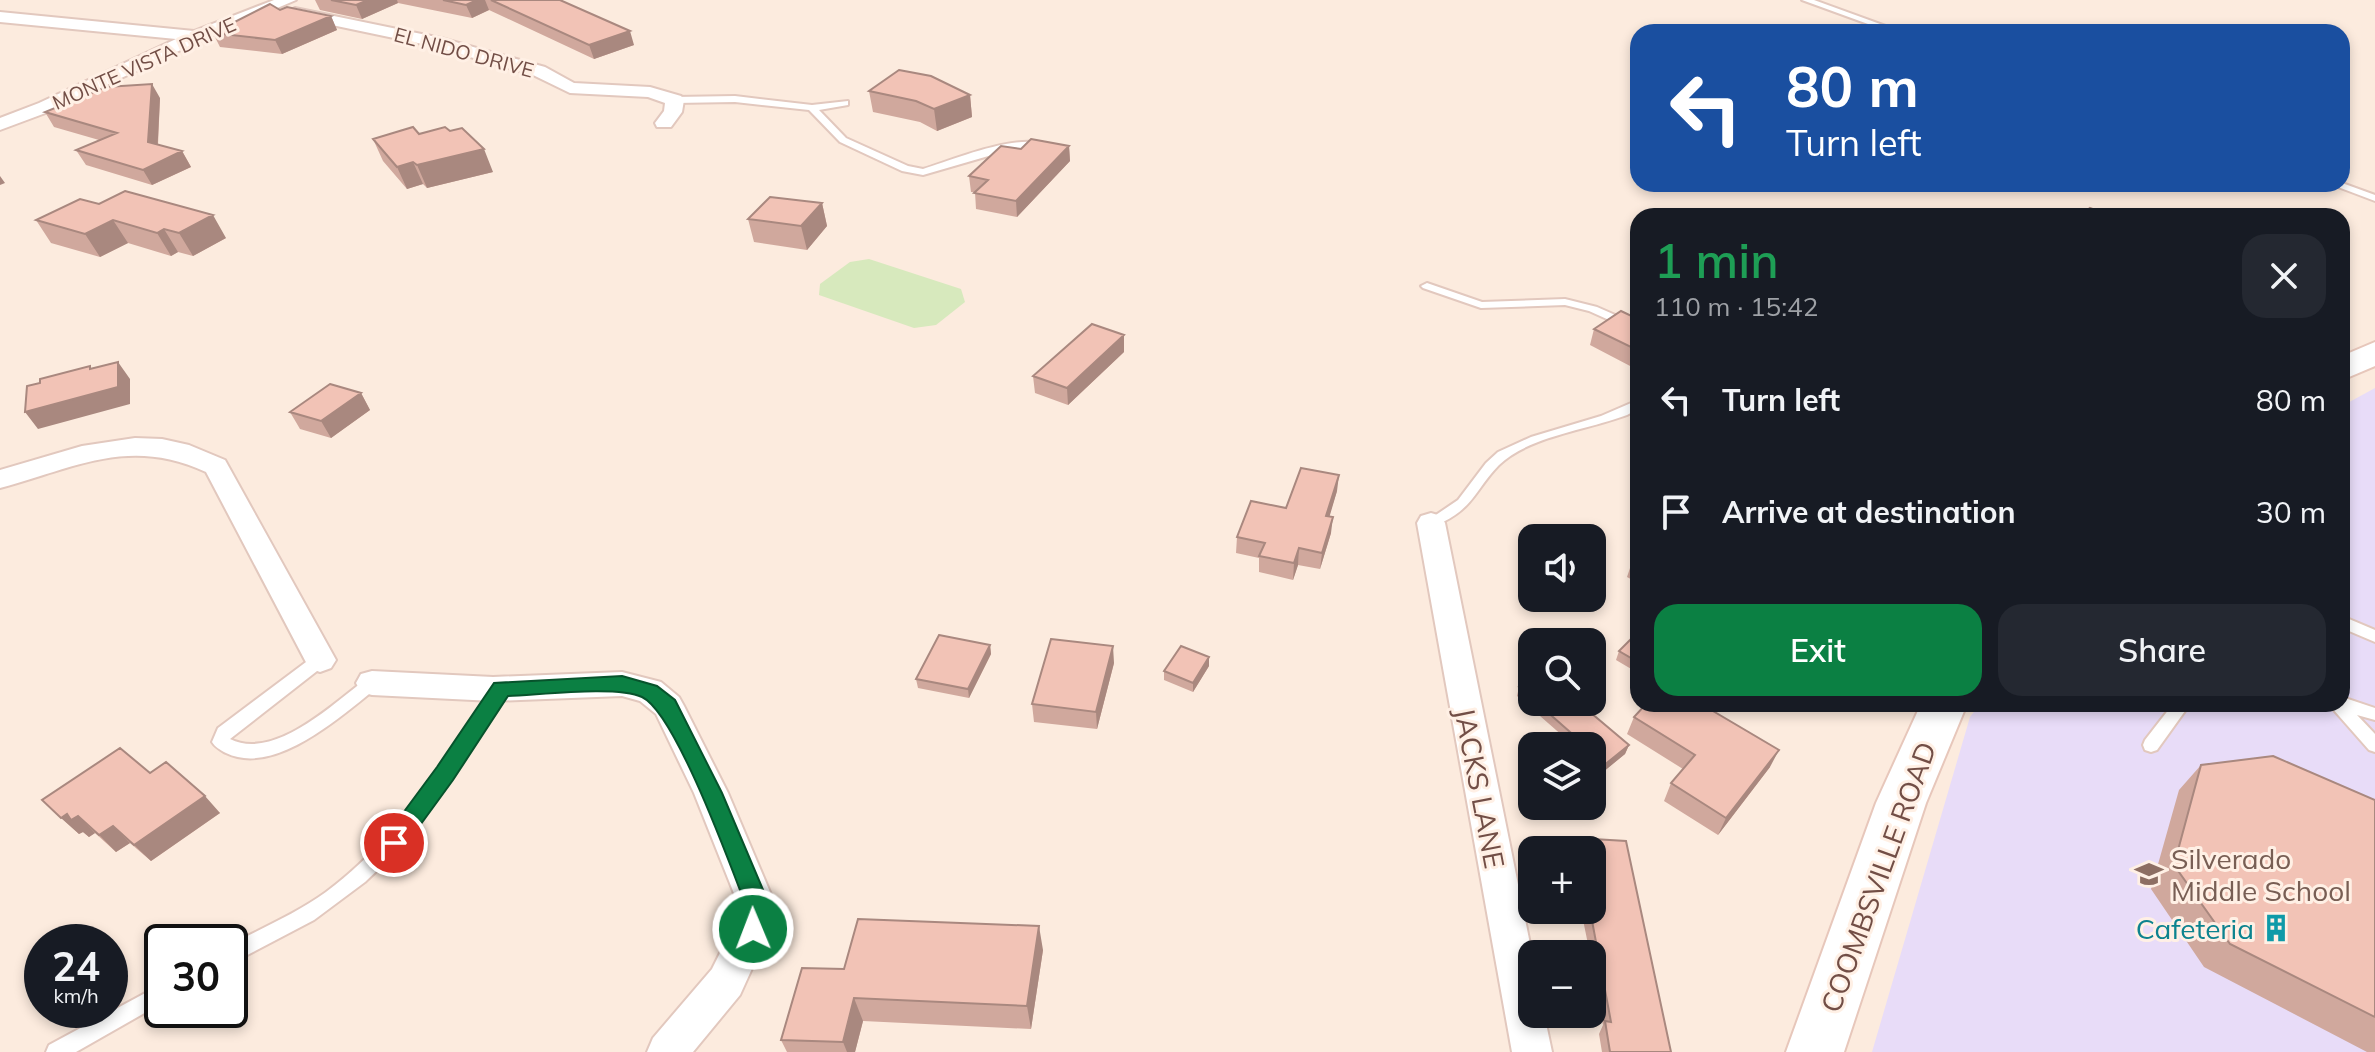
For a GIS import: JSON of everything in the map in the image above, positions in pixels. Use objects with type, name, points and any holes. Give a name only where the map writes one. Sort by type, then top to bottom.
[{"type":"street","name":"MONTE VISTA DRIVE","points":[[0,124],[45,107],[194,37],[288,0]]},
{"type":"street","name":"EL NIDO DRIVE","points":[[271,8],[435,42],[539,71],[570,88],[650,92],[675,100]]},
{"type":"street","points":[[0,17],[194,37]]},
{"type":"street","points":[[664,123],[673,112],[675,100]]},
{"type":"street","points":[[2350,366],[2375,352]]},
{"type":"street","points":[[0,479],[108,448],[143,444],[172,447],[216,466],[320,660]]},
{"type":"street","name":"JACKS LANE","points":[[1431,523],[1532,1052]]},
{"type":"street","points":[[372,683],[502,689],[622,684],[650,691],[668,706],[711,793],[760,911],[726,982],[667,1052]]},
{"type":"street","name":"COOMBSVILLE ROAD","points":[[1815,1052],[1901,803],[1941,712]]},
{"type":"lane","points":[[1806,0],[1875,24]]},
{"type":"lane","points":[[675,100],[735,99],[812,108],[845,103]]},
{"type":"lane","points":[[812,108],[843,140],[905,169],[923,172],[1008,147],[1024,144],[1044,146]]},
{"type":"lane","points":[[2350,189],[2375,198]]},
{"type":"lane","points":[[1427,286],[1481,305],[1565,302],[1593,309],[1630,325]]},
{"type":"lane","points":[[1431,523],[1463,503],[1485,470],[1503,455],[1533,441],[1600,421],[1630,408]]},
{"type":"lane","points":[[2350,625],[2375,636]]},
{"type":"lane","points":[[320,660],[224,733],[220,742],[227,748],[251,752],[277,747],[294,740],[372,683]]},
{"type":"lane","points":[[248,945],[332,898],[394,843],[502,689]]},
{"type":"lane","points":[[2350,706],[2375,714]]},
{"type":"lane","points":[[2151,745],[2176,712]]},
{"type":"lane","points":[[2348,712],[2375,745]]},
{"type":"lane","points":[[56,1052],[144,1003]]},
{"type":"shaded area","name":"Silverado Middle School","points":[[2375,388],[2375,1052],[1872,1052],[1974,712],[2350,712],[2350,402]]},
{"type":"green space","points":[[869,259],[961,289],[965,302],[936,325],[914,328],[819,295],[820,284],[850,262]]},
{"type":"building","points":[[331,0],[368,0],[356,5]]},
{"type":"building","points":[[443,0],[477,0],[466,5]]},
{"type":"building","points":[[491,0],[560,0],[630,31],[589,45]]},
{"type":"building","points":[[270,4],[280,10],[287,7],[331,16],[275,40],[213,33]]},
{"type":"building","points":[[899,70],[931,76],[970,95],[934,109],[916,101],[869,91]]},
{"type":"building","points":[[152,84],[148,142],[182,151],[143,170],[76,150],[117,133],[45,112],[106,87]]},
{"type":"building","points":[[413,127],[419,134],[445,127],[450,131],[462,128],[484,149],[397,167],[373,139]]},
{"type":"building","points":[[1031,139],[1069,146],[1016,201],[974,193],[988,180],[969,176],[1001,146],[1021,149]]},
{"type":"building","points":[[125,191],[213,215],[179,233],[164,229],[157,233],[113,220],[85,234],[36,220],[80,199],[99,204]]},
{"type":"building","points":[[770,197],[822,203],[801,226],[748,219]]},
{"type":"building","points":[[1621,311],[1630,315],[1630,347],[1594,329]]},
{"type":"building","points":[[1092,324],[1124,335],[1067,388],[1033,376]]},
{"type":"building","points":[[118,362],[118,387],[25,412],[27,386],[40,383],[40,379]]},
{"type":"building","points":[[330,384],[361,393],[321,421],[290,412]]},
{"type":"building","points":[[1301,468],[1339,475],[1326,516],[1333,517],[1322,553],[1299,548],[1294,563],[1259,556],[1265,543],[1237,537],[1251,501],[1286,508]]},
{"type":"building","points":[[939,635],[990,645],[968,689],[916,679]]},
{"type":"building","points":[[1051,639],[1113,646],[1096,712],[1032,704]]},
{"type":"building","points":[[1630,640],[1630,657],[1619,651]]},
{"type":"building","points":[[1181,646],[1209,657],[1193,683],[1164,671]]},
{"type":"building","points":[[1639,712],[1715,712],[1779,750],[1726,818],[1671,783],[1695,755],[1634,717]]},
{"type":"building","points":[[1552,716],[1595,716],[1629,745],[1606,764],[1606,732],[1570,732]]},
{"type":"building","points":[[120,748],[150,773],[166,762],[205,796],[134,845],[113,826],[99,835],[78,816],[71,820],[67,814],[61,818],[42,800]]},
{"type":"building","name":"Cafeteria","points":[[2273,756],[2375,800],[2375,1017],[2230,944],[2174,865],[2201,765]]},
{"type":"building","points":[[1606,840],[1626,841],[1671,1052],[1610,1052],[1606,1027],[1606,1021],[1611,1022],[1606,995],[1606,940],[1596,940],[1593,924],[1606,924]]},
{"type":"building","points":[[858,919],[1039,926],[1027,1006],[854,998],[843,1042],[781,1040],[802,968],[844,969]]},
{"type":"place","name":"Silverado Middle School","points":[[2149,874]]},
{"type":"place","name":"Cafeteria","points":[[2276,928]]},
{"type":"route","points":[[394,843],[502,689],[622,684],[650,691],[668,706],[711,793],[760,911],[753,929]]}]
